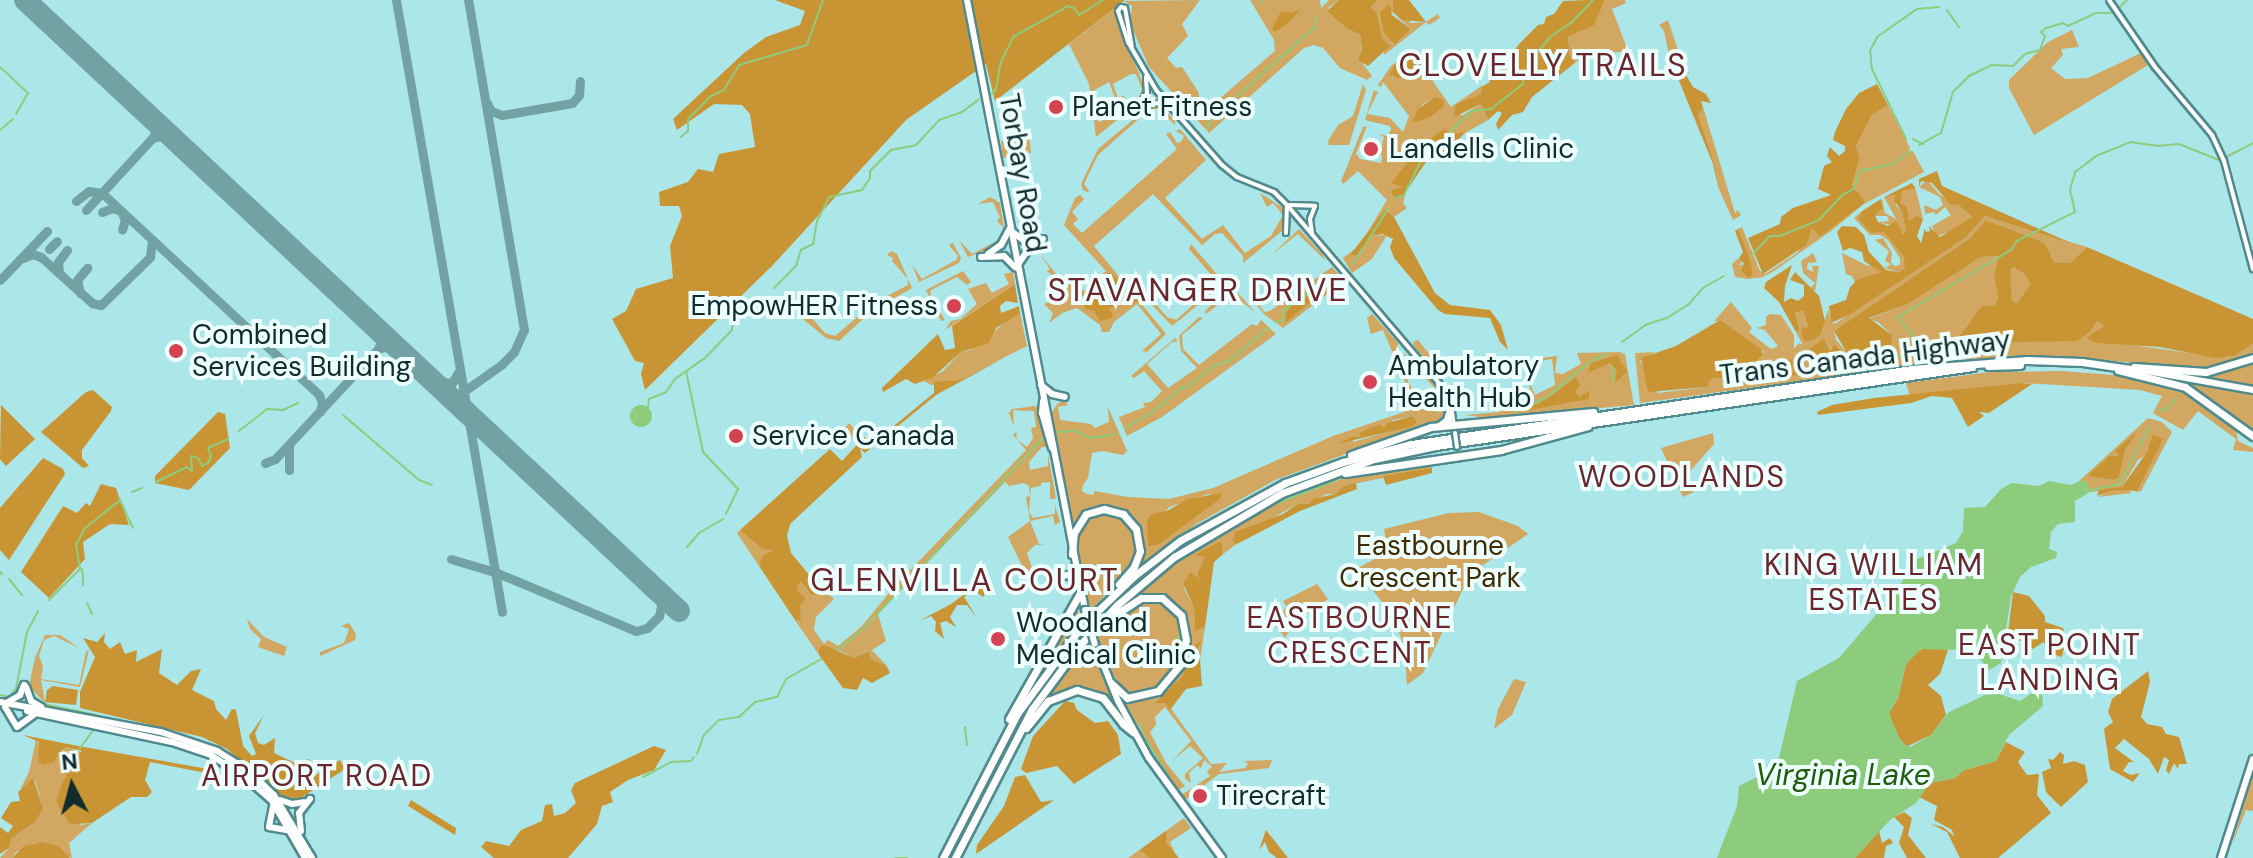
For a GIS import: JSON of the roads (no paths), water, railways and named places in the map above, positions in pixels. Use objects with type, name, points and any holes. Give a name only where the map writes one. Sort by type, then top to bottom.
[{"type":"highway","points":[[2133,368],[2206,372],[2253,358]]},
{"type":"highway","name":"Trans Canada Highway","points":[[943,858],[994,754],[1053,661],[1102,605],[1196,530],[1285,483],[1343,462],[1411,444],[1972,362],[2067,361],[2133,368]]},
{"type":"highway","name":"Trans Canada Highway","points":[[955,858],[1032,709],[1078,647],[1117,605],[1174,557],[1240,514],[1282,493],[1340,470],[1410,450],[1669,410],[1967,368],[2037,365],[2118,370],[2133,368]]},
{"type":"highway","points":[[2118,370],[2185,387],[2253,436]]},
{"type":"highway","points":[[1451,405],[1460,419],[1468,421],[1655,407]]},
{"type":"highway","points":[[1285,483],[1394,438],[1438,426],[1447,420],[1451,405]]},
{"type":"highway","points":[[1282,493],[1352,471],[1457,451],[1514,447],[1591,425],[1669,410]]},
{"type":"highway","points":[[1438,426],[1455,428],[1468,421]]},
{"type":"highway","points":[[1072,554],[1076,526],[1095,510],[1118,512],[1136,529],[1140,545],[1138,561],[1102,605]]},
{"type":"highway","points":[[994,754],[1037,664],[1069,616],[1080,593]]},
{"type":"highway","points":[[1078,647],[1137,599],[1158,597],[1175,607],[1183,620],[1186,640],[1182,661],[1173,678],[1158,691],[1133,698],[1123,697],[1111,683]]},
{"type":"highway","points":[[997,774],[1041,708],[1066,691],[1085,691],[1100,696],[1133,732]]},
{"type":"main road","name":"Torbay Road","points":[[967,0],[1077,582],[1095,644],[1133,732],[1175,797],[1222,858]]},
{"type":"main road","points":[[2109,0],[2155,67],[2212,135],[2224,161],[2253,269]]},
{"type":"main road","points":[[1132,46],[1127,12],[1121,7],[1118,11],[1121,24],[1132,46],[1147,75],[1167,104],[1229,172],[1274,192],[1287,205],[1437,380],[1451,405],[1457,451]]},
{"type":"main road","points":[[1141,103],[1147,93],[1147,75]]},
{"type":"main road","points":[[1134,109],[1152,103],[1167,104]]},
{"type":"main road","points":[[1286,233],[1287,205]]},
{"type":"main road","points":[[1287,205],[1302,208],[1315,206],[1310,219],[1312,235]]},
{"type":"main road","points":[[988,254],[1001,245],[1010,229],[1025,241],[1043,239]]},
{"type":"main road","points":[[981,257],[1004,256],[1018,268],[1032,244]]},
{"type":"main road","points":[[2133,368],[2253,390]]},
{"type":"main road","points":[[1040,384],[1049,393],[1062,398],[1048,417]]},
{"type":"main road","name":"Torbay Road","points":[[1043,401],[1042,413],[1052,448]]},
{"type":"main road","points":[[1050,579],[1068,575],[1077,582]]},
{"type":"main road","points":[[3,705],[20,695],[26,685],[35,705],[198,743],[237,763],[273,798],[303,838]]},
{"type":"main road","points":[[3,705],[17,727],[36,713]]},
{"type":"main road","points":[[3,705],[201,751],[273,798],[292,804],[310,799],[298,816],[312,858]]},
{"type":"main road","points":[[3,705],[67,714]]},
{"type":"main road","points":[[2221,858],[2253,759]]},
{"type":"main road","points":[[273,798],[305,858]]},
{"type":"main road","points":[[273,798],[275,815],[269,827],[285,827],[294,834]]},
{"type":"water","points":[[641,405],[652,416],[641,427],[630,416]]},
{"type":"water","name":"Virginia Lake","points":[[2082,480],[2088,483],[2090,492],[2075,501],[2075,522],[2058,524],[2051,532],[2049,549],[2057,552],[2056,558],[2031,567],[2020,577],[2011,597],[2001,663],[1989,670],[1981,660],[1960,650],[1921,649],[1906,664],[1898,698],[1889,713],[1901,742],[1910,747],[1931,735],[1949,712],[1985,695],[1999,694],[2020,701],[2035,691],[2042,695],[2043,706],[2009,735],[1996,761],[1964,770],[1955,778],[1930,783],[1916,803],[1891,819],[1855,858],[1717,858],[1737,806],[1739,786],[1773,769],[1779,758],[1797,681],[1839,658],[1897,590],[1915,560],[1956,543],[1963,531],[1964,508],[1985,507],[2001,489],[2012,483],[2039,486],[2049,481],[2071,485]]},
{"type":"waterway","points":[[681,137],[688,131],[688,119],[711,96],[724,90],[739,65],[807,45],[823,0]]},
{"type":"waterway","points":[[992,94],[996,89],[1001,62],[1013,37],[1068,6],[1079,15],[1103,0]]},
{"type":"waterway","points":[[1395,198],[1404,195],[1419,164],[1461,121],[1473,111],[1491,109],[1522,85],[1529,63],[1550,37],[1571,23],[1593,0]]},
{"type":"waterway","points":[[2118,9],[2127,0]]},
{"type":"waterway","points":[[1906,139],[1872,69],[1870,51],[1877,37],[1917,9],[1939,7]]},
{"type":"waterway","points":[[1947,10],[1959,27]]},
{"type":"waterway","points":[[1919,145],[1941,133],[1953,92],[1969,76],[1992,65],[2013,66],[2025,54],[2040,50],[2045,36],[2041,32],[2046,28],[2063,23],[2068,26],[2096,13],[2111,13]]},
{"type":"waterway","points":[[1208,129],[1210,120],[1315,27],[1316,16]]},
{"type":"waterway","points":[[0,67],[28,93],[16,114]]},
{"type":"waterway","points":[[774,288],[796,266],[801,250],[813,244],[817,221],[829,197],[862,190],[870,178],[870,171],[891,150],[916,145],[939,120],[962,112],[979,99]]},
{"type":"waterway","points":[[0,130],[13,119]]},
{"type":"waterway","points":[[1913,139],[1923,144]]},
{"type":"waterway","points":[[1838,374],[1835,370],[1845,363],[1909,354],[1918,342],[1898,317],[2011,250],[2017,241],[2075,212],[2070,190],[2075,172],[2096,156],[2130,142],[2157,146],[2179,144],[2219,160]]},
{"type":"waterway","points":[[2226,157],[2253,143]]},
{"type":"waterway","points":[[1752,255],[1770,236],[1780,236],[1819,220],[1842,195],[1854,189],[1860,171],[1893,164],[1911,151]]},
{"type":"waterway","points":[[1353,264],[1388,209]]},
{"type":"waterway","points":[[1275,322],[1284,320],[1283,310],[1337,276]]},
{"type":"waterway","points":[[1622,342],[1645,325],[1667,318],[1689,304],[1703,288],[1724,276]]},
{"type":"waterway","points":[[648,408],[649,399],[666,392],[675,379],[704,359],[732,330],[733,319],[740,316],[743,307],[764,297]]},
{"type":"waterway","points":[[1125,428],[1151,413],[1183,387],[1187,388],[1213,366],[1229,361],[1269,327]]},
{"type":"waterway","points":[[1515,412],[1547,397],[1591,361],[1607,354]]},
{"type":"waterway","points":[[1611,366],[1614,382]]},
{"type":"waterway","points":[[686,371],[703,452],[738,489],[726,514]]},
{"type":"waterway","points":[[1828,374],[1832,373]]},
{"type":"waterway","points":[[1763,403],[1840,391]]},
{"type":"waterway","points":[[2159,411],[2167,409],[2176,399]]},
{"type":"waterway","points":[[239,431],[267,409],[283,410],[298,403]]},
{"type":"waterway","points":[[343,415],[419,480],[432,485]]},
{"type":"waterway","points":[[2090,490],[2120,484],[2149,427]]},
{"type":"waterway","points":[[1055,432],[1075,431],[1091,438],[1116,434]]},
{"type":"waterway","points":[[838,650],[864,628],[1043,438]]},
{"type":"waterway","points":[[156,482],[187,467],[192,471],[191,456],[198,458],[202,466],[208,463],[211,456],[208,448],[228,439]]},
{"type":"waterway","points":[[1393,460],[1435,451]]},
{"type":"waterway","points":[[1381,463],[1389,461]]},
{"type":"waterway","points":[[1263,509],[1347,476]]},
{"type":"waterway","points":[[132,492],[142,488]]},
{"type":"waterway","points":[[119,498],[133,528]]},
{"type":"waterway","points":[[49,600],[80,569],[76,545],[84,529],[119,501]]},
{"type":"waterway","points":[[687,547],[699,533],[723,519]]},
{"type":"waterway","points":[[1156,577],[1189,552]]},
{"type":"waterway","points":[[82,569],[83,579]]},
{"type":"waterway","points":[[9,579],[22,595]]},
{"type":"waterway","points":[[1142,591],[1145,586]]},
{"type":"waterway","points":[[1155,601],[1167,607]]},
{"type":"waterway","points":[[87,603],[92,614]]},
{"type":"waterway","points":[[0,695],[9,697],[16,689],[27,632],[38,611]]},
{"type":"waterway","points":[[1106,625],[1114,618]]},
{"type":"waterway","points":[[1174,643],[1181,632]]},
{"type":"waterway","points":[[697,754],[704,735],[719,720],[739,717],[755,702],[777,697],[786,679],[821,659]]},
{"type":"waterway","points":[[1058,679],[1073,662]]},
{"type":"waterway","points":[[30,688],[35,698],[44,704],[96,715]]},
{"type":"waterway","points":[[1141,724],[1142,733],[1174,785]]},
{"type":"waterway","points":[[965,727],[967,745]]},
{"type":"waterway","points":[[78,751],[93,730]]},
{"type":"waterway","points":[[643,777],[671,762],[691,761],[694,757]]},
{"type":"waterway","points":[[895,858],[907,858]]},
{"type":"place","name":"Planet Fitness","points":[[1056,107]]},
{"type":"place","name":"Landells Clinic","points":[[1371,149]]},
{"type":"place","name":"EmpowHER Fitness","points":[[954,306]]},
{"type":"place","name":"Combined Services Building","points":[[176,351]]},
{"type":"place","name":"Ambulatory Health Hub","points":[[1370,382]]},
{"type":"place","name":"Service Canada","points":[[736,436]]},
{"type":"place","name":"Woodland Medical Clinic","points":[[998,639]]},
{"type":"place","name":"Tirecraft","points":[[1200,796]]},
{"type":"district","name":"CLOVELLY TRAILS","points":[[1543,65]]},
{"type":"district","name":"STAVANGER DRIVE","points":[[1198,290]]},
{"type":"district","name":"WOODLANDS","points":[[1682,477]]},
{"type":"district","name":"GLENVILLA COURT","points":[[965,580]]},
{"type":"district","name":"KING WILLIAM ESTATES","points":[[1874,582]]},
{"type":"district","name":"EASTBOURNE CRESCENT","points":[[1350,635]]},
{"type":"district","name":"EAST POINT LANDING","points":[[2050,662]]},
{"type":"district","name":"AIRPORT ROAD","points":[[317,776]]},
{"type":"park label","name":"Eastbourne Crescent Park","points":[[1430,562]]}]
